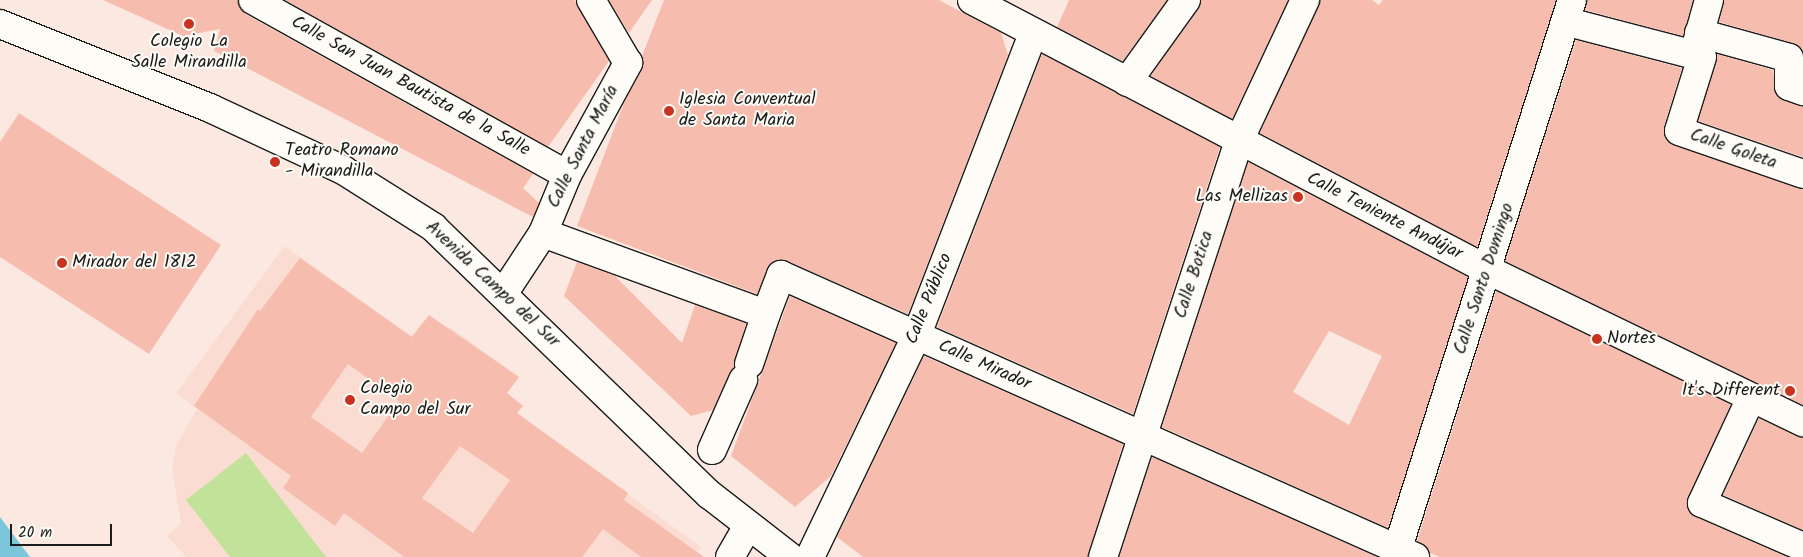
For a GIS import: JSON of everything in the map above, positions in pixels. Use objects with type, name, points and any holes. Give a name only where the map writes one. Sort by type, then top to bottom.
[{"type":"street","name":"Calle San Juan Bautista de la Salle","points":[[253,0],[567,175]]},
{"type":"street","name":"Calle Santa María","points":[[503,294],[543,233],[567,175],[628,63],[591,0]]},
{"type":"street","name":"Calle Teniente Andújar","points":[[972,0],[1238,143],[1488,270],[1803,422]]},
{"type":"street","points":[[1127,82],[1186,0]]},
{"type":"street","name":"Calle Botica","points":[[1103,557],[1238,143],[1305,0]]},
{"type":"street","points":[[1698,49],[1710,0]]},
{"type":"street","points":[[1570,11],[1698,49],[1789,58],[1789,86],[1803,91]]},
{"type":"street","name":"Calle Santo Domingo","points":[[1402,554],[1488,270],[1570,11]]},
{"type":"street","name":"Avenida Campo del Sur","points":[[0,24],[210,108],[342,170],[434,227],[748,526],[790,557]]},
{"type":"street","name":"Calle Público","points":[[810,557],[916,337],[1033,34]]},
{"type":"street","name":"Calle Goleta","points":[[1698,49],[1679,131],[1803,174]]},
{"type":"street","points":[[543,233],[766,314],[746,372],[712,450]]},
{"type":"street","name":"Calle Mirador","points":[[766,314],[781,275],[1402,554]]},
{"type":"street","points":[[1751,398],[1702,503],[1803,547]]},
{"type":"street","points":[[730,557],[748,526]]},
{"type":"shaded area","name":"Colegio Campo del Sur","points":[[285,246],[411,336],[429,315],[447,329],[450,327],[519,377],[507,393],[523,406],[517,414],[701,547],[694,557],[186,557],[167,536],[181,523],[172,470],[176,446],[197,409],[176,393]]},
{"type":"green space","points":[[246,453],[326,557],[230,557],[186,500]]},
{"type":"water","points":[[0,517],[30,557],[0,557]]},
{"type":"building","points":[[103,0],[237,0],[245,14],[533,174],[523,188],[539,203],[533,217],[214,51],[220,29],[183,36]]},
{"type":"building","points":[[285,0],[575,0],[609,61],[548,147]]},
{"type":"building","points":[[609,0],[652,0],[629,33]]},
{"type":"building","points":[[664,0],[939,0],[1001,33],[1008,55],[908,314],[787,261],[771,263],[757,294],[577,226],[624,103],[642,70],[642,56]]},
{"type":"building","points":[[1069,0],[1167,0],[1123,61],[1057,27]]},
{"type":"building","points":[[1201,0],[1288,0],[1232,119],[1151,76]]},
{"type":"building","points":[[1320,0],[1372,0],[1379,5],[1383,0],[1556,0],[1477,247],[1260,133]]},
{"type":"building","points":[[1587,0],[1693,0],[1683,36],[1585,10]]},
{"type":"building","points":[[1724,0],[1803,0],[1803,53],[1793,43],[1719,22]]},
{"type":"building","points":[[1576,40],[1682,68],[1664,126],[1668,142],[1803,189],[1803,405],[1505,261]]},
{"type":"building","points":[[1042,54],[1220,147],[1133,414],[937,327]]},
{"type":"building","points":[[1717,54],[1773,70],[1777,95],[1803,106],[1803,157],[1698,121]]},
{"type":"building","points":[[19,113],[221,245],[149,354],[0,257],[0,142]]},
{"type":"building","points":[[1248,162],[1468,277],[1388,528],[1162,427]],"holes":[[[1329,331],[1382,356],[1349,425],[1293,392]]]},
{"type":"building","name":"Colegio Campo del Sur","points":[[300,258],[412,337],[429,315],[519,377],[507,393],[523,406],[517,413],[628,493],[624,500],[704,557],[641,557],[603,529],[582,557],[404,557],[344,513],[335,526],[283,488],[291,476],[194,406],[258,309],[260,311]],"holes":[[[348,364],[399,401],[362,453],[311,417]],[[460,446],[510,480],[473,533],[422,498]]]},
{"type":"building","points":[[577,262],[615,276],[682,343],[695,305],[746,323],[734,367],[713,410],[691,416],[564,296]]},
{"type":"building","points":[[1496,291],[1731,404],[1687,505],[1696,517],[1787,557],[1440,557],[1430,553],[1417,541]]},
{"type":"building","points":[[790,296],[896,343],[831,476],[795,507],[731,456]]},
{"type":"building","points":[[924,356],[1123,444],[1088,557],[863,557],[837,537]]},
{"type":"building","points":[[1759,418],[1803,437],[1803,530],[1723,495]]},
{"type":"building","points":[[1152,457],[1377,557],[1119,557]]},
{"type":"place","name":"Colegio La Salle Mirandilla","points":[[189,24]]},
{"type":"place","name":"Iglesia Conventual de Santa Maria","points":[[669,111]]},
{"type":"place","name":"Teatro Romano - Mirandilla","points":[[275,162]]},
{"type":"place","name":"Las Mellizas","points":[[1298,197]]},
{"type":"place","name":"Mirador del 1812","points":[[62,263]]},
{"type":"place","name":"Nortes","points":[[1597,339]]},
{"type":"place","name":"It's Different","points":[[1790,391]]},
{"type":"place","name":"Colegio Campo del Sur","points":[[350,400]]}]
